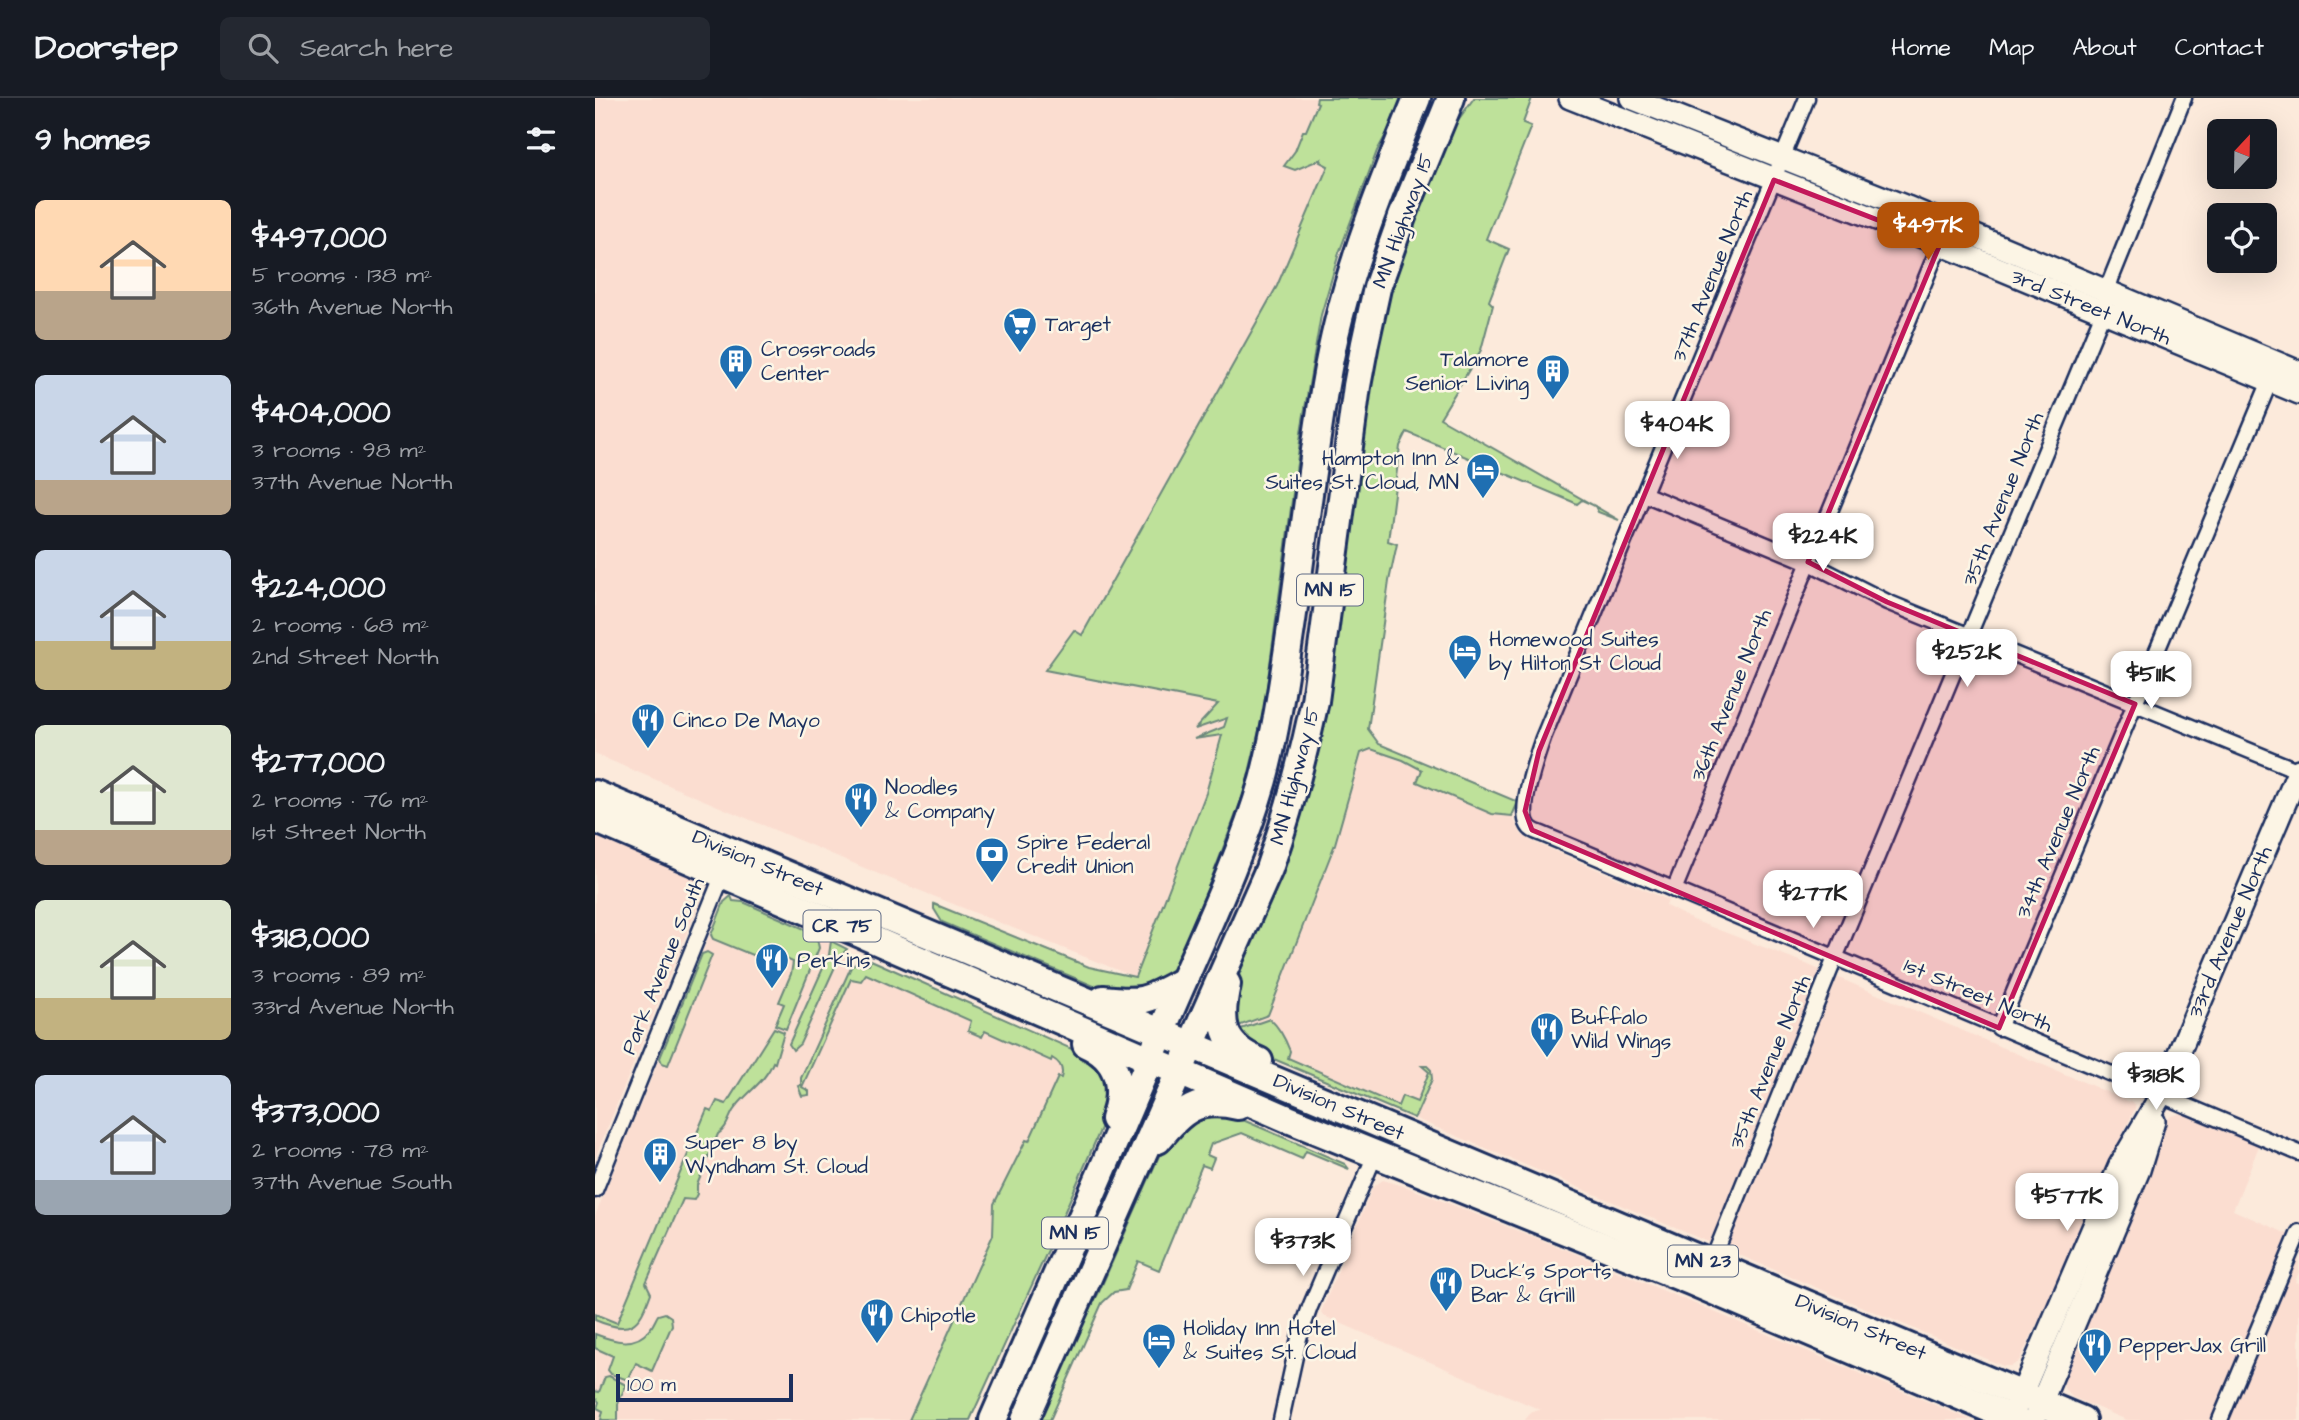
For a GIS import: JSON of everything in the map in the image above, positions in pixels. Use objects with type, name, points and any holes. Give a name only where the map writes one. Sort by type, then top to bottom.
[{"type":"highway","points":[[1391,162],[1410,98]]},
{"type":"highway","name":"MN Highway 15","points":[[993,1420],[1184,981],[1236,857],[1263,779],[1282,695],[1325,384],[1338,322],[1353,265],[1417,98]]},
{"type":"highway","name":"MN Highway 15","points":[[1025,1420],[1269,869],[1285,823],[1315,701],[1357,386],[1377,288],[1407,204],[1451,98]]},
{"type":"highway","points":[[1407,204],[1448,122],[1464,98]]},
{"type":"highway","name":"Division Street","points":[[595,794],[1711,1264],[2022,1412]]},
{"type":"highway","name":"Division Street","points":[[595,819],[1374,1155],[2022,1412],[2082,1420]]},
{"type":"highway","points":[[1234,947],[1222,1007],[1222,1020],[1229,1039],[1238,1050],[1253,1059],[1309,1083],[1335,1105]]},
{"type":"highway","points":[[1080,997],[1132,1003],[1145,1001],[1184,981]]},
{"type":"highway","points":[[987,990],[1018,1015],[1093,1047],[1103,1053],[1112,1064],[1119,1084],[1119,1102],[1101,1174]]},
{"type":"highway","points":[[1140,1163],[1176,1118],[1196,1105],[1225,1103],[1287,1119]]},
{"type":"main road","name":"3rd Street North","points":[[1570,98],[1940,244],[2102,314],[2299,393]]},
{"type":"main road","name":"3rd Street North","points":[[1631,98],[1895,202],[2299,372]]},
{"type":"main road","name":"33rd Avenue North","points":[[2022,1412],[2120,1165],[2161,1095],[2299,771]]},
{"type":"street","name":"37th Avenue North","points":[[1526,824],[1528,791],[1539,751],[1807,98]]},
{"type":"street","name":"35th Avenue North","points":[[1711,1264],[2102,314],[2107,290],[2184,98]]},
{"type":"street","name":"36th Avenue North","points":[[1674,890],[1940,244]]},
{"type":"street","name":"34th Avenue North","points":[[1999,1028],[2270,381]]},
{"type":"street","points":[[1644,494],[1808,562],[1887,602],[2299,771]]},
{"type":"street","name":"1st Street North","points":[[1526,824],[1532,830],[2299,1153]]},
{"type":"street","name":"Park Avenue South","points":[[595,1191],[723,874]]},
{"type":"street","points":[[1281,1420],[1299,1338],[1374,1155]]},
{"type":"street","points":[[2220,1420],[2299,1233]]},
{"type":"highlighted area","points":[[1774,180],[1940,244],[1808,562],[1887,602],[2135,704],[1999,1028],[1532,830],[1525,811],[1539,751]]},
{"type":"shaded area","name":"Crossroads Center","points":[[595,98],[1350,98],[1321,162],[1329,166],[1277,286],[1081,635],[1074,630],[1045,670],[1064,676],[1229,705],[1206,793],[1135,977],[881,875],[595,754]]},
{"type":"shaded area","points":[[1352,740],[1422,770],[1417,782],[1492,814],[1512,816],[1521,834],[1529,840],[1668,900],[1666,906],[1693,920],[1792,958],[2135,1104],[2104,1171],[2072,1252],[2019,1361],[2012,1366],[2003,1366],[1269,1057],[1246,1041]]},
{"type":"shaded area","points":[[595,834],[692,876],[697,879],[701,890],[699,903],[595,1158]]},
{"type":"shaded area","points":[[731,896],[733,901],[743,902],[847,949],[855,963],[871,960],[1072,1049],[1100,1132],[970,1420],[595,1420],[595,1216],[724,902]]},
{"type":"shaded area","points":[[2182,1113],[2259,1146],[2233,1210],[2299,1239],[2299,1272],[2295,1282],[2299,1283],[2299,1420],[2127,1420],[2072,1397],[2064,1388],[2064,1374],[2165,1121]]},
{"type":"shaded area","points":[[1383,1180],[1569,1251],[1971,1420],[1525,1420],[1532,1411],[1541,1410],[1324,1316],[1321,1312],[1373,1187]]},
{"type":"green space","points":[[1317,98],[1403,98],[1377,151],[1339,253],[1321,315],[1302,426],[1264,709],[1245,790],[1211,880],[1171,973],[1152,991],[1101,989],[942,922],[934,904],[1089,967],[1135,977],[1206,793],[1222,735],[1194,739],[1224,727],[1227,718],[1195,729],[1218,704],[1045,670],[1074,630],[1082,635],[1277,286],[1328,166],[1320,162],[1321,159],[1295,170],[1284,166],[1295,151],[1303,131],[1306,131],[1318,103]]},
{"type":"green space","points":[[1474,98],[1532,98],[1523,123],[1531,126],[1486,239],[1509,249],[1489,301],[1493,305],[1481,350],[1440,418],[1592,505],[1582,500],[1577,504],[1407,432],[1400,446],[1388,541],[1397,544],[1389,581],[1368,729],[1379,744],[1518,802],[1512,816],[1492,814],[1417,782],[1422,770],[1403,760],[1371,749],[1361,753],[1335,844],[1268,1015],[1236,1027],[1231,996],[1261,918],[1376,341],[1395,273],[1411,229],[1453,127]]},
{"type":"green space","points":[[1595,506],[1619,520],[1598,512]]},
{"type":"green space","points":[[731,896],[733,901],[743,902],[816,934],[819,948],[786,1029],[775,1025],[784,1004],[779,1002],[793,962],[769,951],[752,955],[713,939],[711,935],[724,902]]},
{"type":"green space","points":[[831,941],[847,949],[839,958],[800,1044],[793,1050],[789,1044],[829,955]]},
{"type":"green space","points":[[707,952],[712,955],[668,1065],[662,1063],[660,1058],[702,954]]},
{"type":"green space","points":[[871,960],[1083,1054],[1098,1066],[1108,1083],[1105,1119],[970,1420],[909,1420],[993,1235],[994,1204],[1026,1140],[1029,1141],[1058,1077],[1061,1078],[1062,1069],[1052,1058],[1051,1061],[985,1031],[982,1037],[968,1031],[971,1021],[866,974],[861,981],[851,979],[802,1087],[809,1091],[809,1095],[802,1096],[798,1086],[801,1085],[801,1078],[851,967],[858,962],[869,964]]},
{"type":"green space","points":[[1270,1019],[1286,1042],[1290,1051],[1288,1058],[1398,1106],[1402,1096],[1417,1102],[1429,1072],[1422,1066],[1427,1066],[1431,1070],[1432,1079],[1414,1118],[1269,1057],[1254,1048],[1238,1030]]},
{"type":"green space","points":[[774,1028],[784,1032],[775,1063],[773,1062],[765,1076],[733,1111],[718,1134],[697,1185],[694,1200],[683,1199],[646,1283],[651,1293],[642,1314],[632,1325],[625,1327],[607,1325],[595,1320],[595,1314],[617,1323],[707,1109],[712,1111],[717,1101],[726,1104]]},
{"type":"green space","points":[[1189,1115],[1231,1116],[1243,1120],[1345,1164],[1349,1169],[1306,1151],[1302,1159],[1242,1133],[1211,1144],[1207,1155],[1214,1158],[1210,1168],[1202,1165],[1159,1270],[1138,1261],[1126,1290],[1114,1292],[1102,1303],[1050,1420],[1033,1420],[1050,1382],[1098,1294],[1166,1140]]},
{"type":"green space","points":[[665,1313],[671,1317],[672,1325],[652,1371],[636,1363],[628,1380],[611,1374],[608,1370],[613,1356],[595,1348],[595,1334],[616,1341],[631,1341],[643,1336],[658,1315]]},
{"type":"green space","points":[[609,1376],[626,1385],[618,1404],[618,1420],[601,1420],[603,1411],[597,1408],[599,1402],[595,1391],[599,1392],[605,1377]]},
{"type":"place","name":"Target","points":[[1020,354]]},
{"type":"place","name":"Crossroads Center","points":[[736,391]]},
{"type":"place","name":"Talamore Senior Living","points":[[1553,401]]},
{"type":"place","name":"Hampton Inn & Suites St. Cloud, MN","points":[[1483,500]]},
{"type":"place","name":"Homewood Suites by Hilton St Cloud","points":[[1465,681]]},
{"type":"place","name":"Cinco De Mayo","points":[[648,750]]},
{"type":"place","name":"Noodles & Company","points":[[861,829]]},
{"type":"place","name":"Spire Federal Credit Union","points":[[992,884]]},
{"type":"place","name":"Perkins","points":[[772,990]]},
{"type":"place","name":"Buffalo Wild Wings","points":[[1547,1059]]},
{"type":"place","name":"Super 8 by Wyndham St. Cloud","points":[[660,1184]]},
{"type":"place","name":"Duck's Sports Bar & Grill","points":[[1446,1313]]},
{"type":"place","name":"Chipotle","points":[[877,1345]]},
{"type":"place","name":"Holiday Inn Hotel & Suites St. Cloud","points":[[1159,1370]]},
{"type":"place","name":"PepperJax Grill","points":[[2095,1375]]}]
